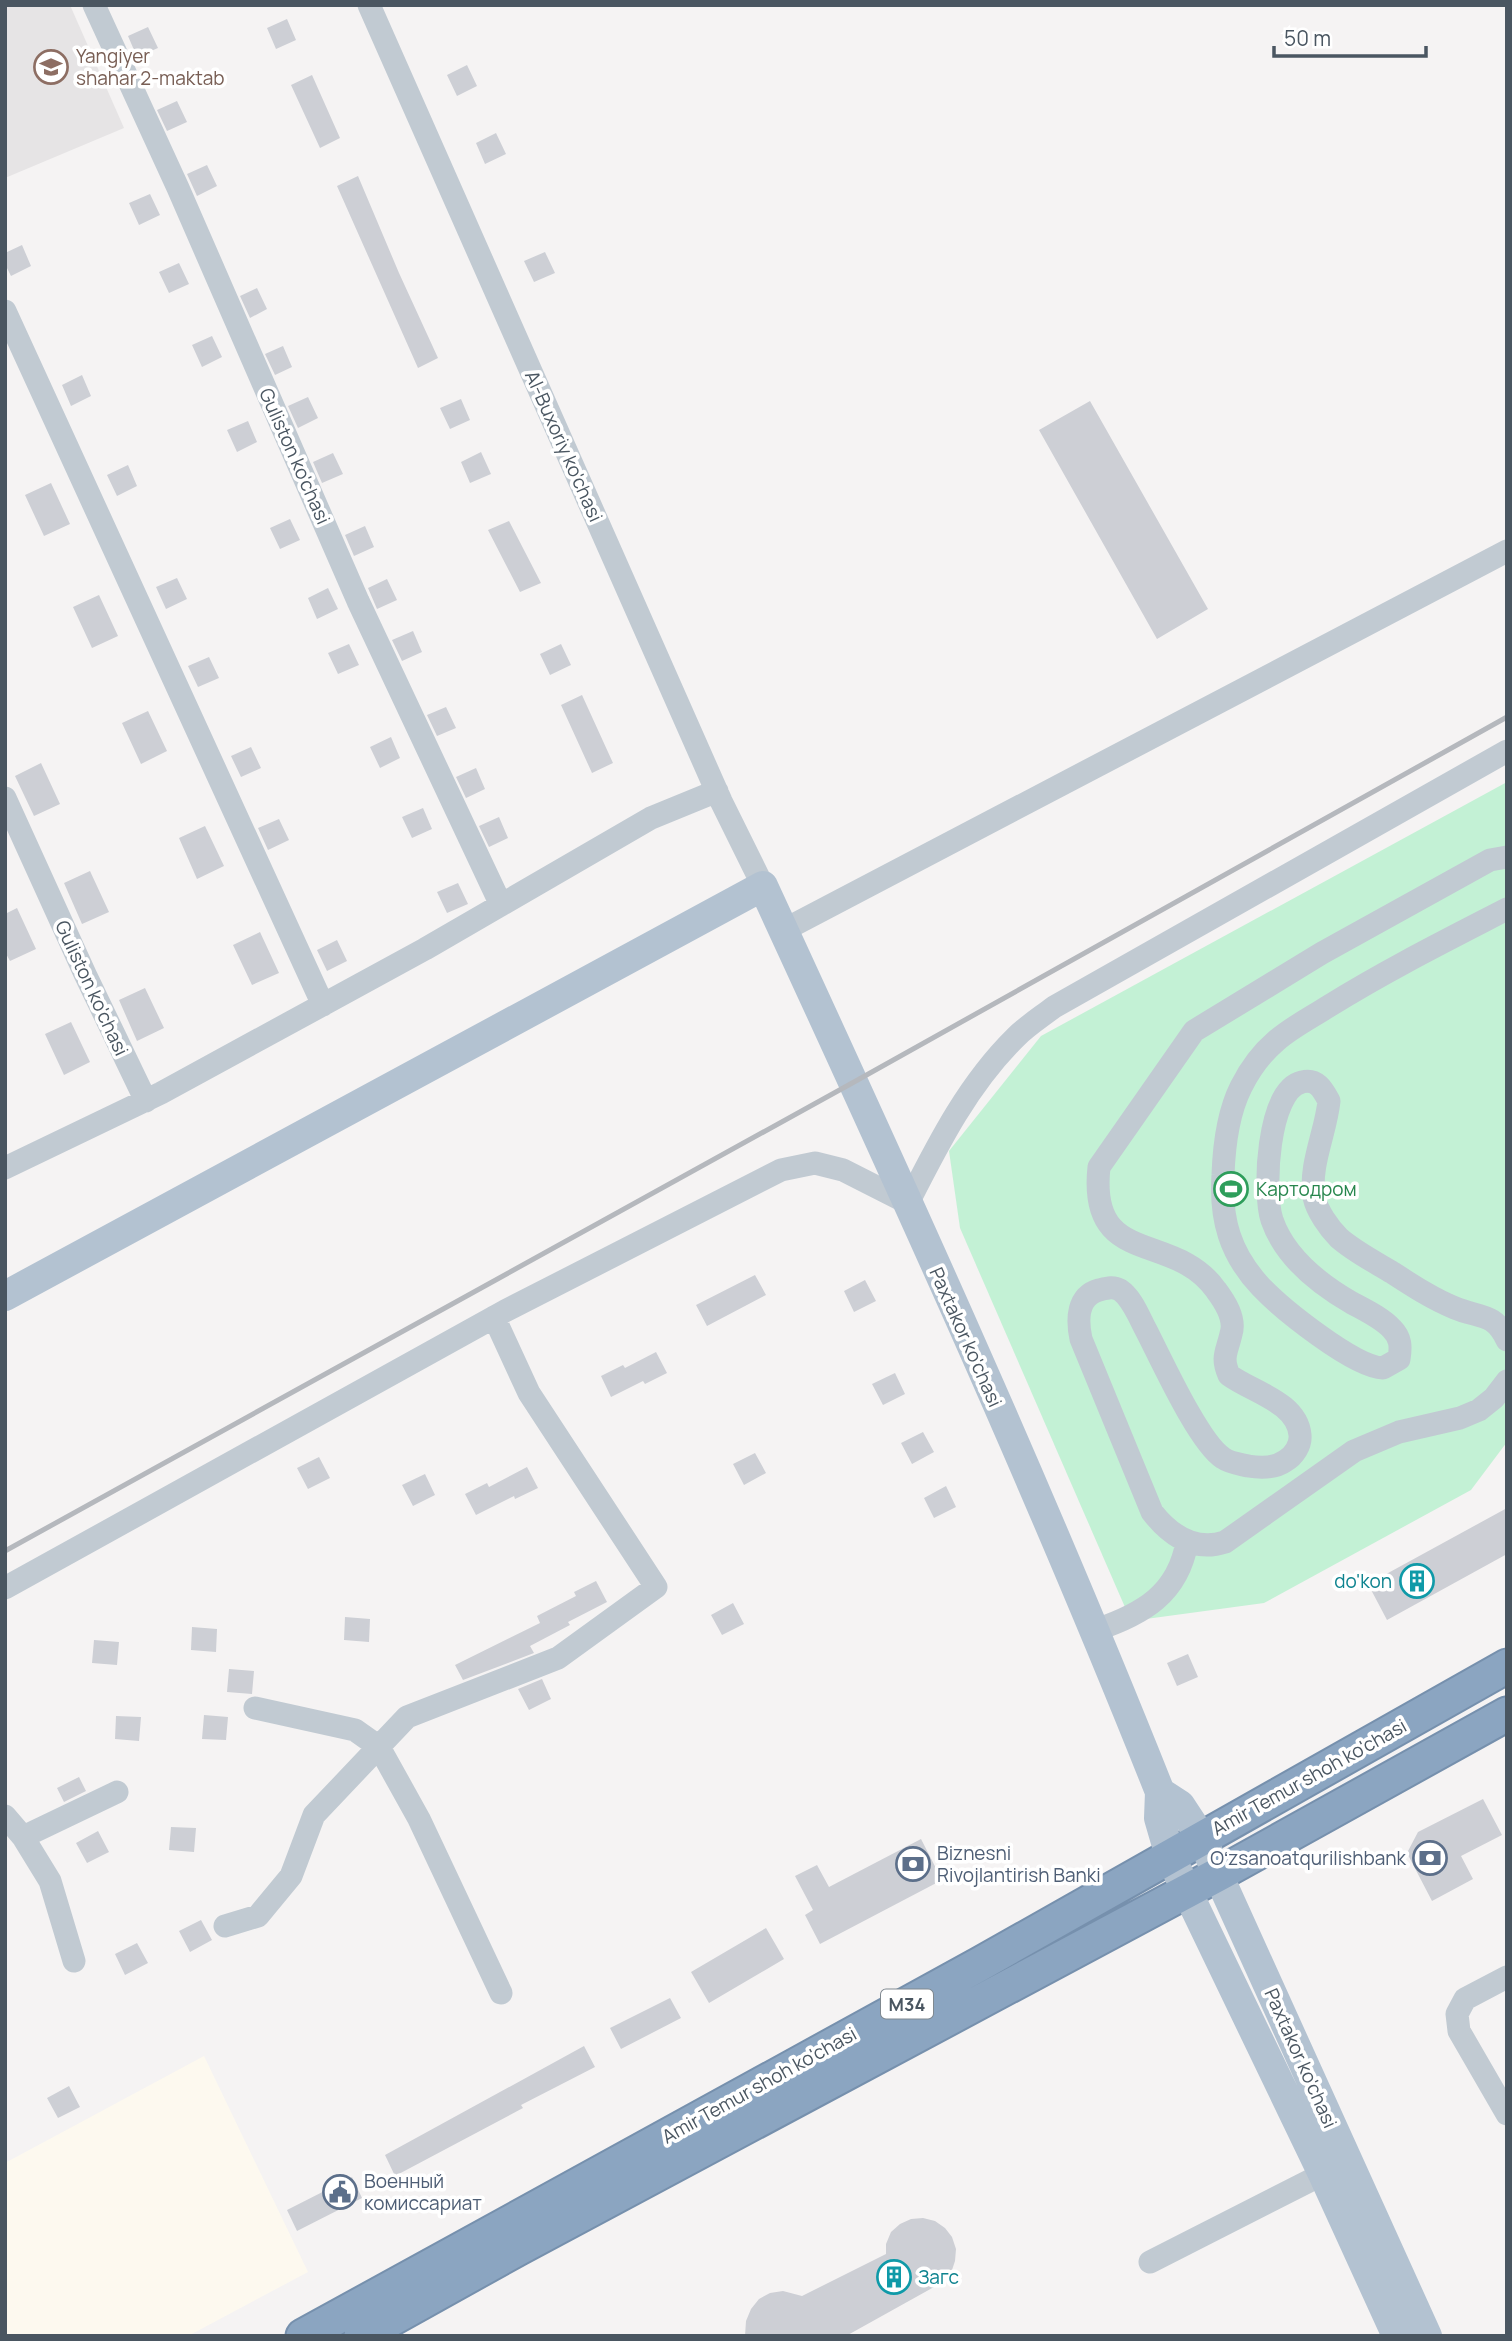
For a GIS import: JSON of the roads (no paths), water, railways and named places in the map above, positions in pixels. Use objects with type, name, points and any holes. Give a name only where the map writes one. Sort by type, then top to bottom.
[{"type":"highway","name":"Amir Temur shoh ko'chasi","points":[[303,2336],[980,1964],[1507,1666]]},
{"type":"highway","name":"Amir Temur shoh ko'chasi","points":[[360,2336],[519,2248],[1219,1874],[1507,1714]]},
{"type":"main road","name":"Paxtakor ko'chasi","points":[[763,886],[908,1203],[1096,1630],[1160,1792],[1159,1818],[1170,1856],[1323,2174],[1397,2336]]},
{"type":"main road","points":[[5,1296],[763,886]]},
{"type":"main road","name":"Paxtakor ko'chasi","points":[[1160,1792],[1180,1805],[1201,1837],[1427,2336]]},
{"type":"street","name":"Guliston ko'chasi","points":[[94,5],[183,200],[358,601],[501,905]]},
{"type":"street","name":"Al-Buxoriy ko'chasi","points":[[369,5],[717,791],[763,886]]},
{"type":"street","points":[[5,311],[323,1004]]},
{"type":"street","points":[[784,930],[1507,551]]},
{"type":"street","points":[[5,1588],[494,1317],[781,1170],[815,1163],[843,1170],[908,1203],[960,1106],[987,1070],[1017,1037],[1054,1007],[1507,751]]},
{"type":"street","points":[[5,1168],[146,1101],[501,905],[651,818],[717,791]]},
{"type":"street","name":"Guliston ko'chasi","points":[[5,798],[146,1101]]},
{"type":"street","points":[[1507,857],[1490,860],[1322,953],[1194,1031],[1099,1167],[1099,1205],[1110,1228],[1120,1236],[1188,1265],[1201,1273],[1214,1287],[1231,1319],[1232,1333],[1224,1357],[1229,1375],[1288,1410],[1300,1432],[1300,1443],[1294,1453],[1284,1462],[1254,1467],[1222,1458],[1210,1446],[1191,1417],[1134,1308],[1120,1290],[1111,1287],[1093,1292],[1083,1301],[1078,1324],[1081,1339],[1152,1512],[1176,1537],[1187,1542],[1214,1546],[1225,1542],[1354,1451],[1399,1432],[1460,1418],[1479,1410],[1494,1398],[1507,1381]]},
{"type":"street","points":[[1507,909],[1355,990],[1276,1041],[1262,1055],[1241,1086],[1232,1111],[1222,1181],[1223,1206],[1233,1250],[1259,1285],[1326,1340],[1369,1365],[1383,1368],[1399,1359],[1399,1339],[1392,1328],[1305,1270],[1280,1238],[1273,1222],[1268,1192],[1275,1122],[1287,1092],[1295,1084],[1315,1082],[1329,1101],[1315,1171],[1314,1199],[1337,1236],[1359,1253],[1425,1293],[1457,1309],[1488,1317],[1501,1328],[1507,1340]]},
{"type":"street","points":[[225,1926],[258,1916],[291,1876],[314,1815],[407,1717],[558,1658],[656,1587],[529,1393],[494,1317]]},
{"type":"street","points":[[1096,1630],[1146,1607],[1167,1590],[1181,1567],[1187,1542]]},
{"type":"street","points":[[255,1708],[355,1730],[379,1747],[419,1819],[501,1993]]},
{"type":"street","points":[[23,1837],[117,1791]]},
{"type":"street","points":[[5,1816],[23,1837],[50,1881],[74,1961]]},
{"type":"street","points":[[1507,1977],[1465,1999],[1457,2014],[1459,2031],[1507,2114]]},
{"type":"street","points":[[1150,2262],[1323,2174]]},
{"type":"railway","points":[[5,1551],[854,1082],[1507,717]]},
{"type":"place","name":"Yangiyer shahar 2-maktab","points":[[51,67]]},
{"type":"place","name":"Картодром","points":[[1231,1189]]},
{"type":"place","name":"do'kon","points":[[1417,1581]]},
{"type":"place","name":"Oʻzsanoatqurilishbank","points":[[1430,1858]]},
{"type":"place","name":"Biznesni Rivojlantirish Banki","points":[[913,1864]]},
{"type":"place","name":"Военный комиссариат","points":[[340,2192]]},
{"type":"place","name":"Загс","points":[[894,2277]]}]
